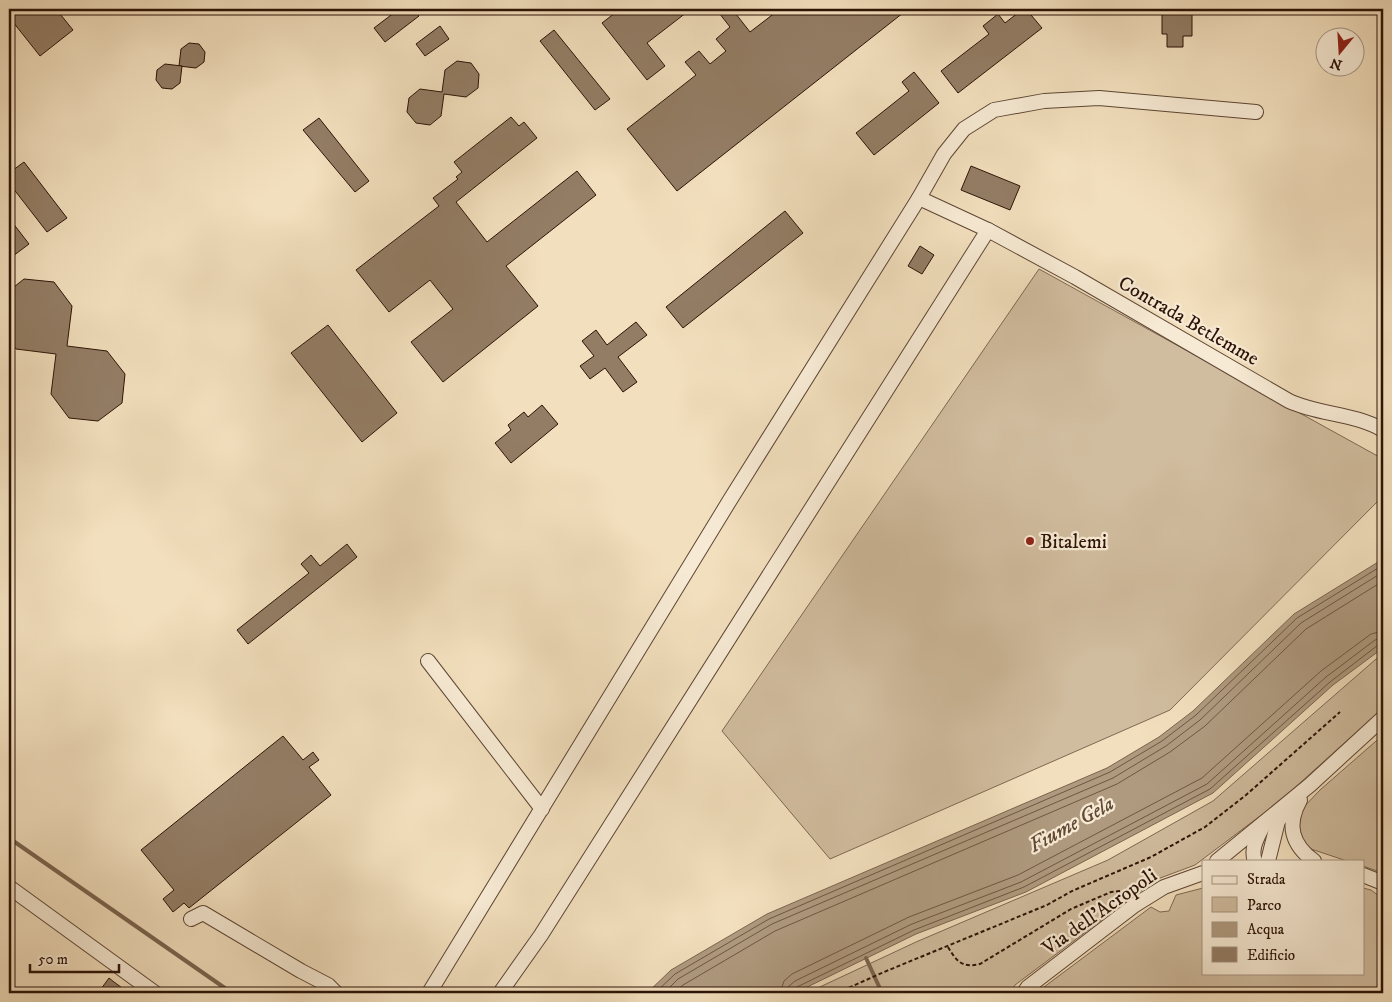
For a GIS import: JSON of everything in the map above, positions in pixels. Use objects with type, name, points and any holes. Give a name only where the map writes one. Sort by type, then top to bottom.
[{"type":"street","points":[[429,993],[944,154],[964,129],[994,110],[1044,101],[1099,98],[1256,112]]},
{"type":"street","name":"Contrada Betlemme","points":[[918,198],[988,230],[1084,282],[1302,408],[1358,419],[1380,428]]},
{"type":"street","points":[[500,993],[547,927],[988,230]]},
{"type":"street","points":[[428,661],[542,809]]},
{"type":"street","points":[[1268,860],[1278,821],[1285,811],[1310,785],[1383,718]]},
{"type":"street","points":[[1218,860],[1310,785]]},
{"type":"street","points":[[1310,785],[1294,811],[1293,831],[1297,845],[1304,854],[1313,860]]},
{"type":"street","points":[[1255,860],[1254,848],[1265,823]]},
{"type":"street","name":"Via dell'Acropoli","points":[[1024,993],[1035,982],[1135,905],[1164,886],[1201,872]]},
{"type":"street","points":[[1364,875],[1383,883]]},
{"type":"street","points":[[9,887],[156,993]]},
{"type":"street","points":[[191,919],[203,913],[328,985],[336,993]]},
{"type":"path","points":[[836,993],[1047,905],[1072,891],[1151,857],[1205,827],[1246,796],[1340,712]]},
{"type":"path","points":[[948,946],[958,961],[969,967],[980,964],[1071,909],[1111,892],[1121,891],[1130,895],[1135,905]]},
{"type":"green space","points":[[1039,269],[1383,459],[1383,496],[1170,710],[830,859],[722,731]]},
{"type":"green space","points":[[1383,653],[1383,708],[1280,801],[1195,865],[1155,880],[1015,985],[1010,993],[807,993],[916,942],[1108,860],[1213,801]]},
{"type":"green space","points":[[1383,735],[1383,873],[1364,866],[1364,860],[1344,860],[1308,848],[1301,837],[1296,823],[1300,811],[1320,790]]},
{"type":"green space","points":[[1202,888],[1202,974],[1364,974],[1364,888],[1371,890],[1383,899],[1383,993],[1036,993],[1151,907],[1160,912],[1169,911],[1176,895]]},
{"type":"water","name":"Fiume Gela","points":[[1383,559],[1383,648],[1333,685],[1213,793],[1026,892],[916,934],[795,993],[647,993],[671,970],[767,914],[1107,768],[1159,737],[1193,711],[1294,614]]},
{"type":"building","points":[[9,9],[56,9],[73,30],[40,56],[9,17]]},
{"type":"building","points":[[399,9],[414,9],[419,16],[385,42],[374,28]]},
{"type":"building","points":[[620,9],[691,9],[647,43],[665,66],[647,80],[602,23]]},
{"type":"building","points":[[716,9],[732,9],[750,32],[780,9],[908,9],[677,191],[627,129],[696,75],[685,62],[699,51],[710,64],[726,51],[716,39],[730,27]]},
{"type":"building","points":[[1023,9],[1026,9],[1042,28],[958,93],[941,71],[989,34],[983,26],[998,14],[1005,23]]},
{"type":"building","points":[[1162,9],[1192,9],[1192,36],[1183,36],[1183,47],[1167,47],[1167,34],[1162,34]]},
{"type":"building","points":[[440,26],[449,39],[425,56],[416,44]]},
{"type":"building","points":[[554,30],[610,99],[595,110],[540,41]]},
{"type":"building","points":[[189,43],[199,44],[205,52],[204,62],[196,68],[179,66],[181,49]]},
{"type":"building","points":[[457,61],[471,63],[479,74],[478,88],[466,97],[444,94],[441,116],[430,125],[416,123],[407,112],[409,98],[420,89],[442,92],[445,70]]},
{"type":"building","points":[[165,64],[182,66],[180,83],[172,89],[162,88],[156,80],[157,70]]},
{"type":"building","points":[[914,72],[939,103],[874,155],[856,133],[909,91],[902,82]]},
{"type":"building","points":[[511,117],[519,126],[524,122],[537,138],[456,202],[487,242],[577,171],[596,195],[506,266],[538,306],[443,382],[411,342],[453,309],[430,280],[389,312],[356,270],[439,206],[433,198],[458,179],[456,177],[462,172],[454,162]]},
{"type":"building","points":[[319,118],[369,181],[355,192],[303,130]]},
{"type":"building","points":[[24,162],[67,218],[47,232],[9,183],[9,173]]},
{"type":"building","points":[[971,166],[1020,186],[1010,210],[961,190]]},
{"type":"building","points":[[785,211],[803,233],[683,328],[666,307]]},
{"type":"building","points":[[9,218],[29,244],[9,259]]},
{"type":"building","points":[[920,246],[934,255],[922,274],[908,266]]},
{"type":"building","points":[[24,279],[54,282],[72,306],[67,346],[107,351],[125,374],[122,403],[98,421],[69,418],[51,394],[56,354],[16,349],[9,340],[9,291]]},
{"type":"building","points":[[636,322],[647,335],[618,357],[637,382],[623,392],[605,368],[590,379],[580,366],[594,356],[582,341],[596,330],[607,345]]},
{"type":"building","points":[[328,325],[397,413],[362,442],[291,353]]},
{"type":"building","points":[[542,405],[558,424],[511,463],[495,443],[511,430],[508,425],[524,412],[528,417]]},
{"type":"building","points":[[347,544],[357,557],[248,644],[237,630],[309,573],[301,564],[311,555],[320,566]]},
{"type":"building","points":[[283,736],[303,760],[313,752],[319,760],[309,767],[331,795],[189,908],[184,903],[173,912],[163,899],[174,890],[141,850]]},
{"type":"building","points":[[109,978],[114,982],[129,993],[98,993]]},
{"type":"waterway","points":[[9,838],[232,993]]},
{"type":"waterway","points":[[866,958],[882,993]]},
{"type":"place","name":"Bitalemi","points":[[1030,541]]}]
